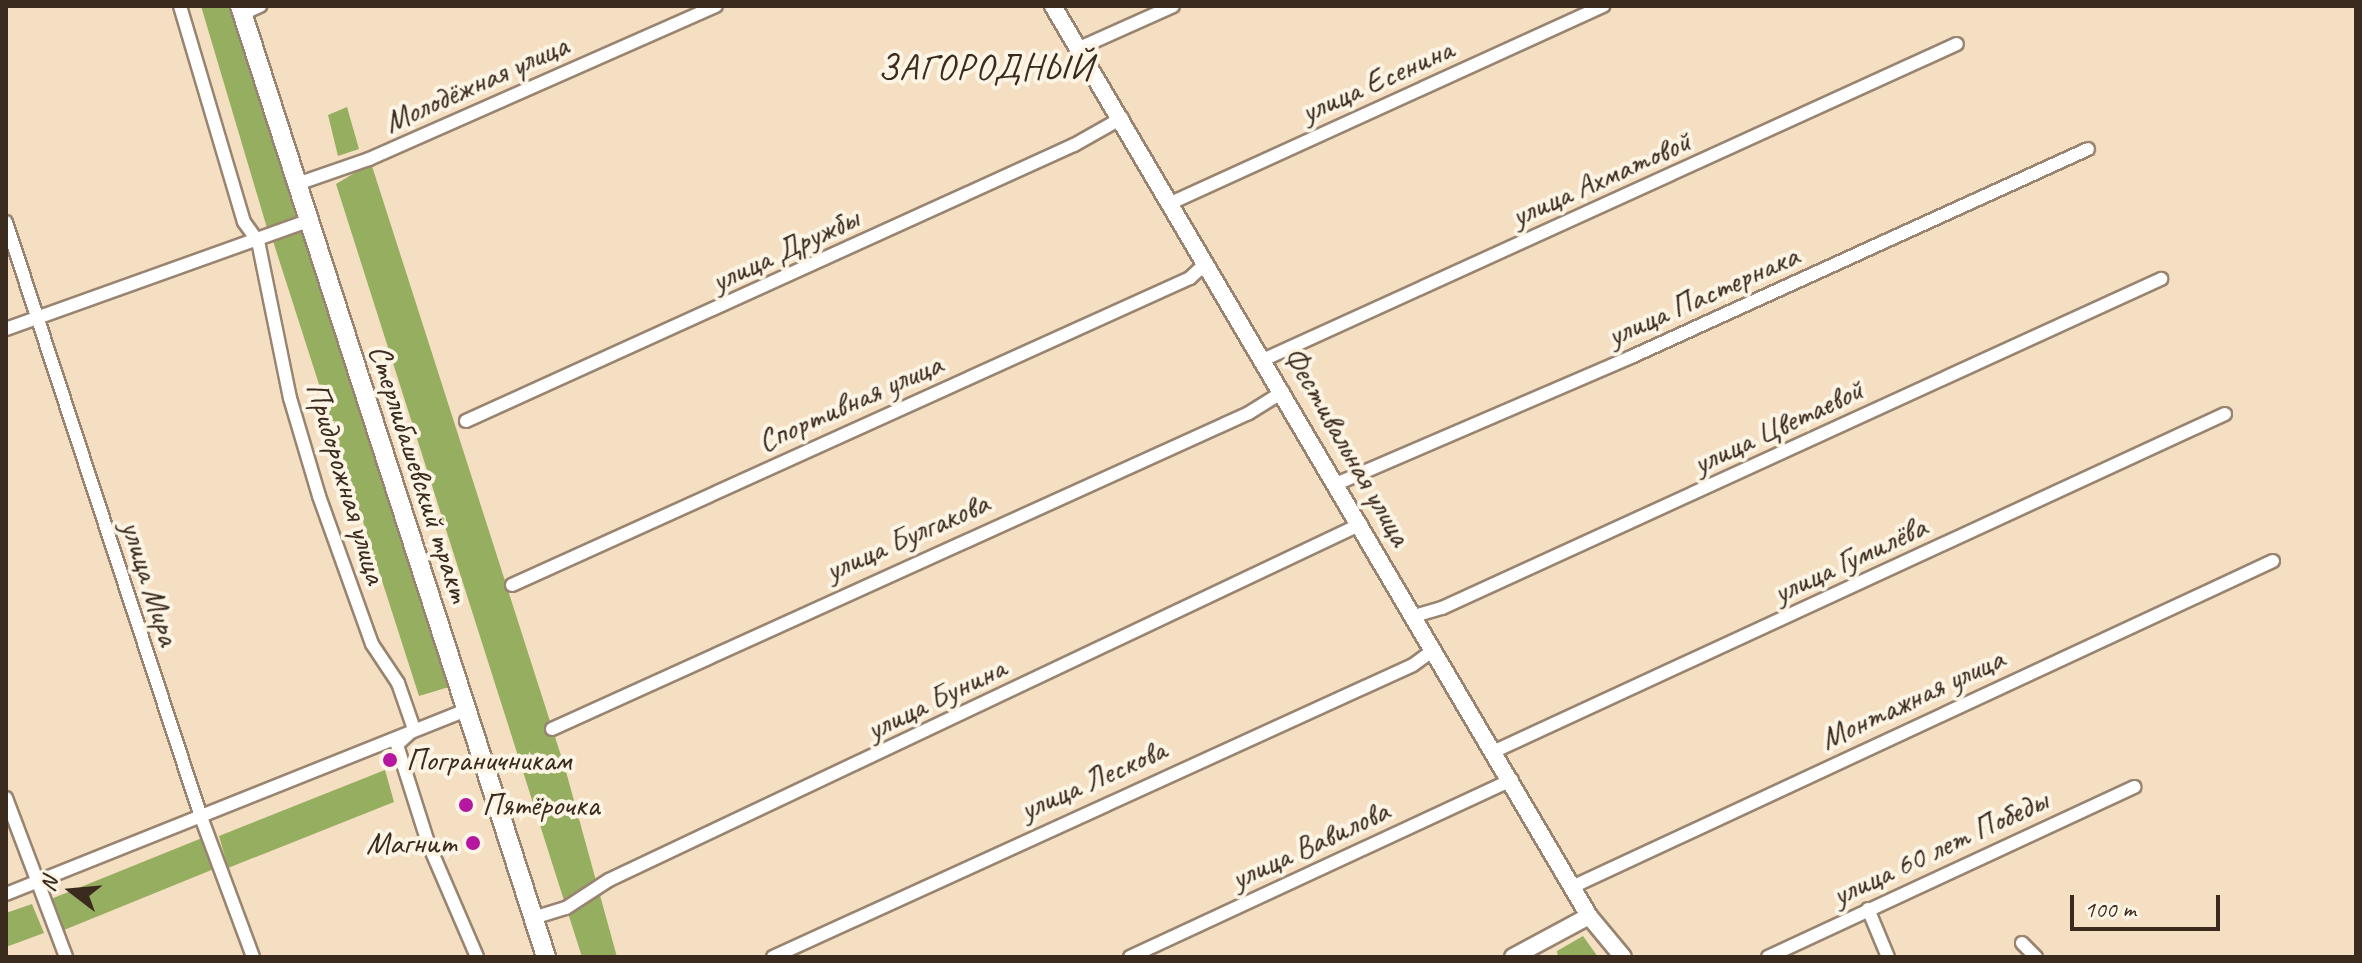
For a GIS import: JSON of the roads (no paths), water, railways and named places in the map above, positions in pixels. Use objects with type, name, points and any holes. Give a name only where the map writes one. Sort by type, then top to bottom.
[{"type":"main road","name":"Стерлибашевский тракт","points":[[241,10],[463,711],[546,957]]},
{"type":"street","name":"Придорожная улица","points":[[180,6],[244,222],[258,241],[290,398],[319,496],[372,644],[398,683],[414,729]]},
{"type":"street","points":[[241,10],[260,6]]},
{"type":"street","name":"Молодёжная улица","points":[[297,184],[369,159],[716,6]]},
{"type":"street","name":"Фестивальная улица","points":[[1053,6],[1173,202],[1205,264],[1265,359],[1589,916],[1623,957]]},
{"type":"street","points":[[1077,49],[1173,6]]},
{"type":"street","name":"улица Есенина","points":[[1173,202],[1603,6]]},
{"type":"street","name":"улица Ахматовой","points":[[1265,359],[1957,44]]},
{"type":"street","name":"улица Дружбы","points":[[466,421],[1031,165],[1122,118]]},
{"type":"street","name":"улица Пастернака","points":[[1336,484],[1646,351],[2088,149]]},
{"type":"street","points":[[6,329],[308,221]]},
{"type":"street","name":"улица Мира","points":[[6,222],[201,817],[253,957]]},
{"type":"street","name":"Спортивная улица","points":[[512,585],[1190,278],[1205,264]]},
{"type":"street","name":"улица Цветаевой","points":[[1414,616],[1442,608],[2161,279]]},
{"type":"street","name":"улица Булгакова","points":[[552,729],[1249,413],[1283,392]]},
{"type":"street","name":"улица Гумилёва","points":[[1495,751],[2225,414]]},
{"type":"street","name":"улица Бунина","points":[[533,918],[566,908],[609,880],[1361,524]]},
{"type":"street","name":"Монтажная улица","points":[[1572,887],[2273,561]]},
{"type":"street","name":"улица Лескова","points":[[773,957],[1413,665],[1434,650]]},
{"type":"street","points":[[6,894],[463,711]]},
{"type":"street","points":[[414,729],[397,745],[428,843],[477,957]]},
{"type":"street","name":"улица Вавилова","points":[[1130,957],[1512,780]]},
{"type":"street","name":"улица 60 лет Победы","points":[[1768,957],[2135,787]]},
{"type":"street","points":[[6,798],[66,957]]},
{"type":"street","points":[[1868,909],[1888,957]]},
{"type":"street","points":[[1513,957],[1589,916]]},
{"type":"street","points":[[2022,943],[2036,957]]},
{"type":"place","name":"Пограничникам","points":[[390,760]]},
{"type":"place","name":"Пятёрочка","points":[[466,805]]},
{"type":"place","name":"Магнит","points":[[473,843]]},
{"type":"district","name":"ЗАГОРОДНЫЙ","points":[[986,68]]}]
